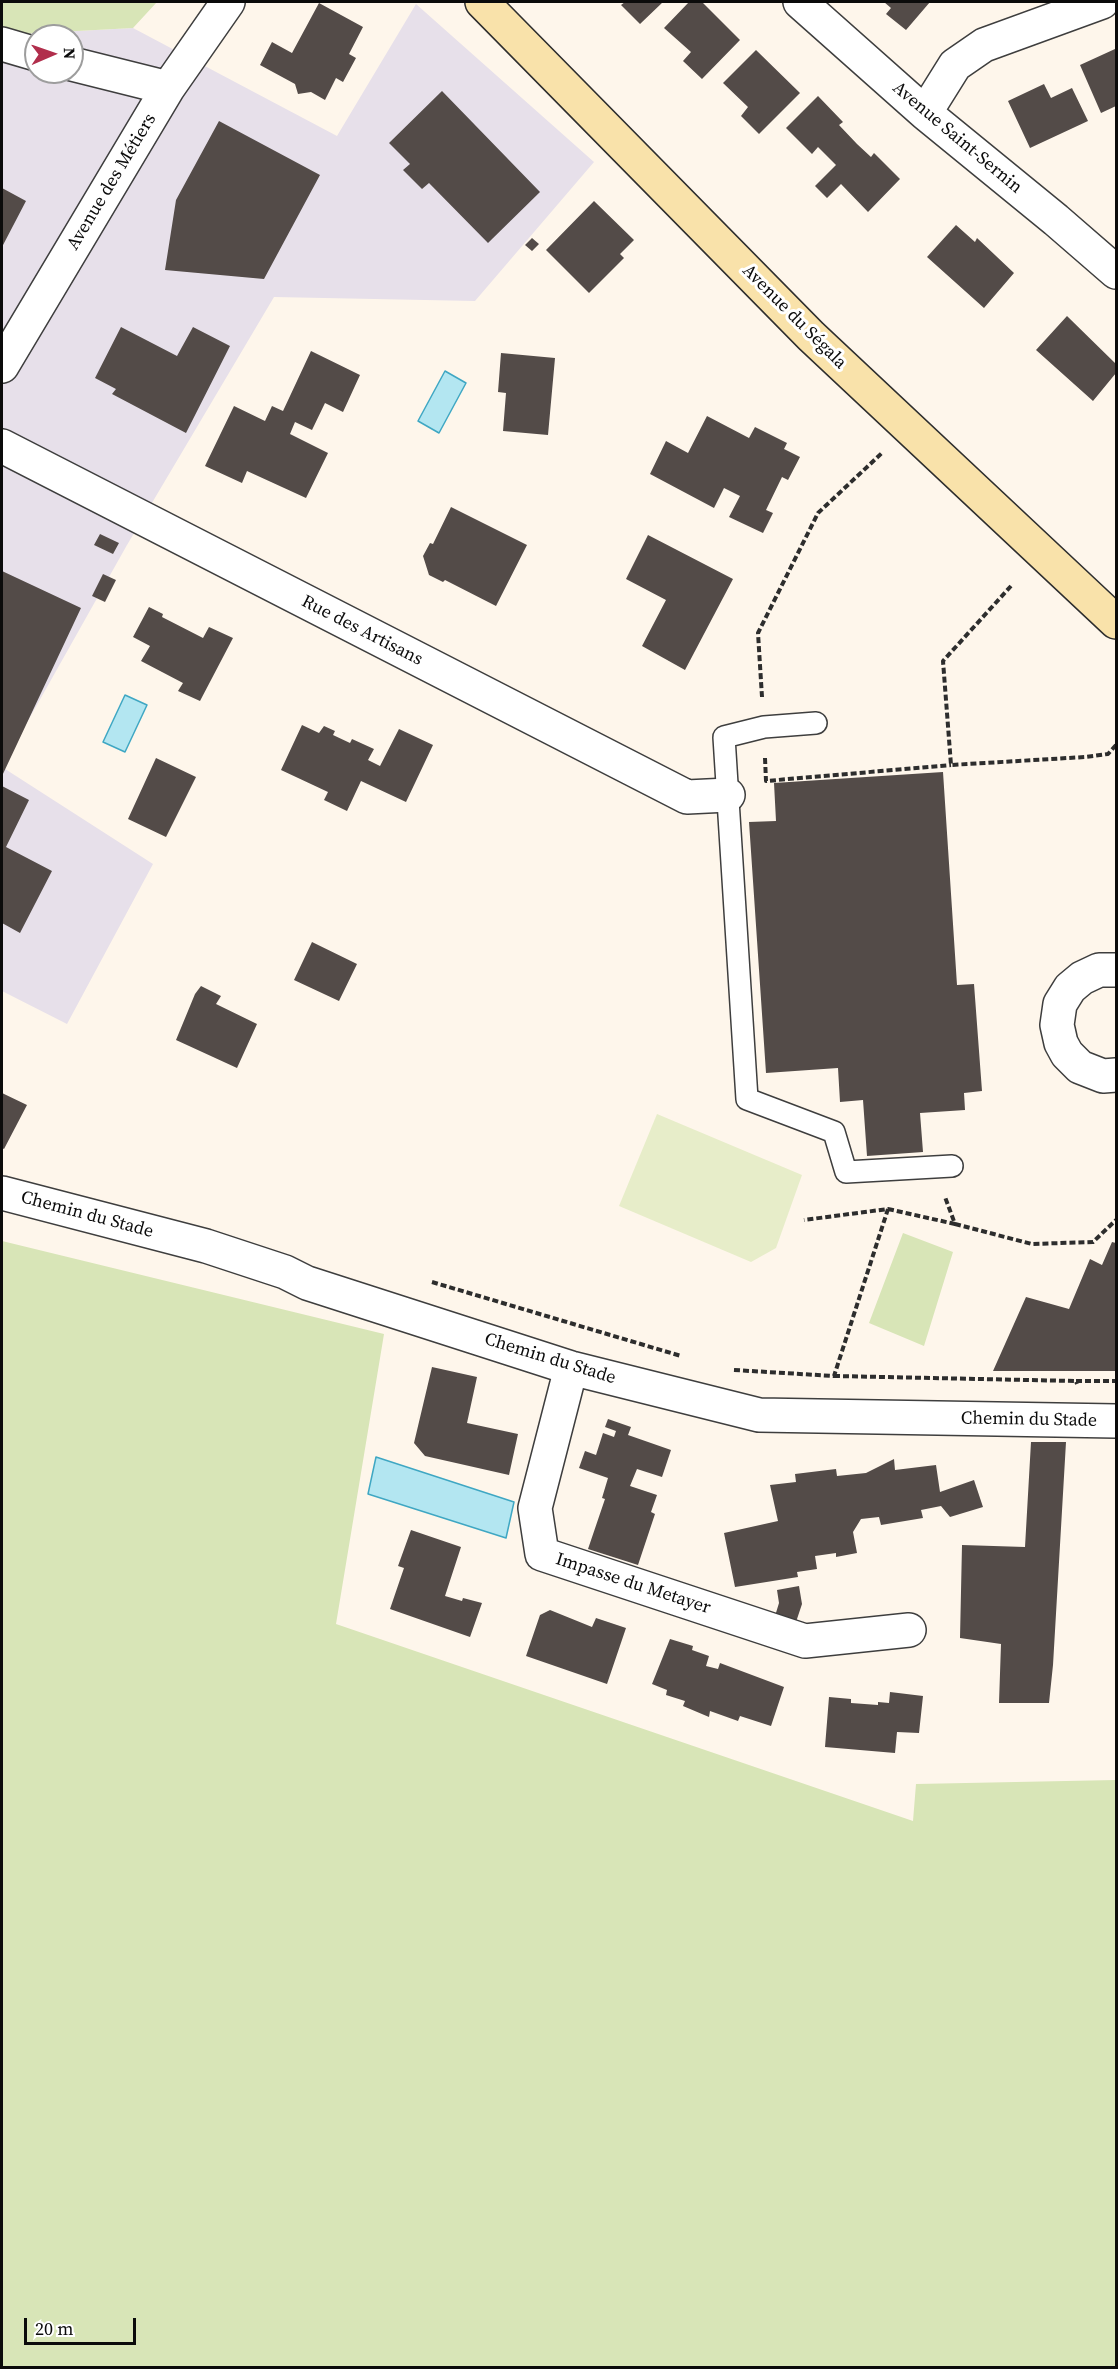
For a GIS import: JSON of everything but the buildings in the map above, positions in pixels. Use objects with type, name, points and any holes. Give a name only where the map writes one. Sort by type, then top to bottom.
[{"type":"street","name":"Avenue des Métiers","points":[[2,366],[168,88],[228,2]]},
{"type":"street","name":"Avenue du Ségala","points":[[482,2],[811,336],[1116,622]]},
{"type":"street","name":"Avenue Saint-Sernin","points":[[800,2],[925,113],[1116,272]]},
{"type":"street","points":[[925,113],[955,65],[984,45],[1092,3]]},
{"type":"street","points":[[2,44],[24,50]]},
{"type":"street","points":[[84,66],[168,88]]},
{"type":"street","name":"Rue des Artisans","points":[[2,446],[687,797],[728,795]]},
{"type":"street","points":[[1116,970],[1099,970],[1082,978],[1070,988],[1060,1004],[1057,1025],[1061,1043],[1067,1054],[1080,1067],[1102,1076],[1116,1075]]},
{"type":"street","name":"Chemin du Stade","points":[[2,1193],[206,1246],[285,1272],[307,1283],[571,1368],[759,1415],[1116,1421]]},
{"type":"street","name":"Impasse du Metayer","points":[[571,1368],[535,1508],[542,1554],[805,1641],[909,1630]]},
{"type":"lane","points":[[816,723],[764,727],[724,737],[747,1099],[834,1132],[846,1172],[943,1167]]},
{"type":"path","points":[[885,450],[818,513],[758,633],[766,781],[951,765],[1084,757],[1108,754],[1116,745]]},
{"type":"path","points":[[951,765],[942,661],[1011,586]]},
{"type":"path","points":[[943,1167],[955,1224]]},
{"type":"path","points":[[727,1369],[834,1376],[888,1209]]},
{"type":"path","points":[[804,1220],[888,1209],[1032,1244],[1093,1242],[1116,1220]]},
{"type":"path","points":[[422,1280],[682,1356]]},
{"type":"path","points":[[1076,1381],[1116,1381]]},
{"type":"shaded area","points":[[416,4],[594,162],[475,301],[274,297],[127,545],[2,767],[2,35],[24,34],[24,84],[84,84],[84,31],[133,28],[337,136]]},
{"type":"shaded area","points":[[2,767],[153,864],[67,1024],[2,991]]},
{"type":"green space","points":[[2,2],[157,2],[133,28],[84,31],[84,24],[24,24],[24,34],[2,35]]},
{"type":"green space","points":[[657,1114],[802,1175],[776,1248],[751,1262],[619,1206]]},
{"type":"green space","points":[[903,1233],[953,1252],[924,1346],[869,1323]]},
{"type":"green space","points":[[2,1241],[384,1334],[336,1624],[913,1821],[916,1784],[1116,1780],[1116,2367],[2,2367]]},
{"type":"water","points":[[445,371],[466,383],[439,433],[418,421]]},
{"type":"water","points":[[125,695],[147,705],[125,752],[103,742]]},
{"type":"water","points":[[376,1457],[514,1502],[506,1538],[368,1494]]}]
